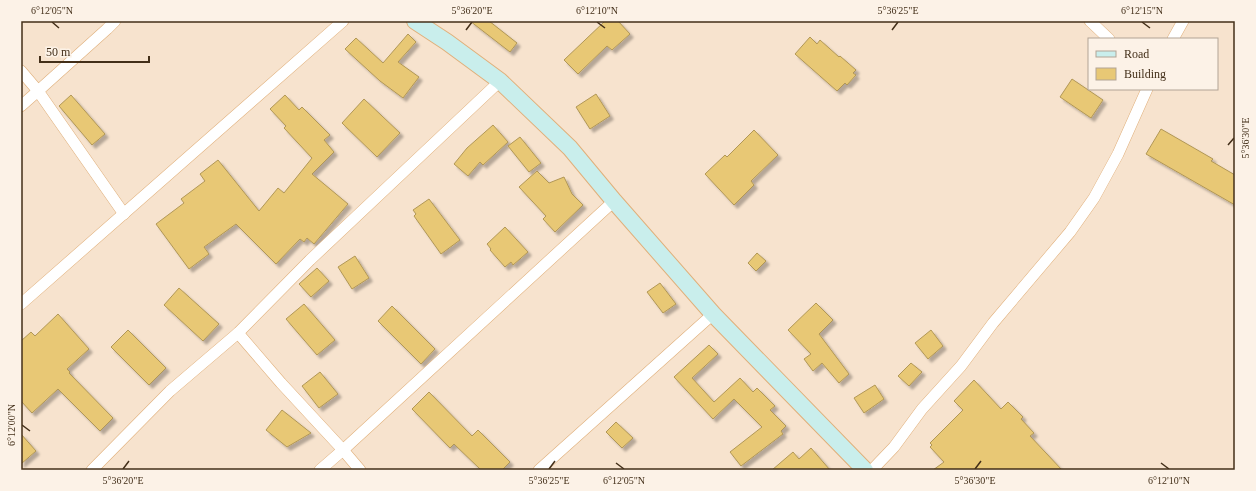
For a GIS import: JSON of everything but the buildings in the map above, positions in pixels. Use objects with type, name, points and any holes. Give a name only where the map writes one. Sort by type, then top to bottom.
[{"type":"street","points":[[21,106],[115,21]]},
{"type":"street","points":[[21,304],[343,21]]},
{"type":"street","points":[[415,21],[447,42],[500,81],[570,148],[713,314],[865,470]]},
{"type":"street","points":[[1090,21],[1108,38]]},
{"type":"street","points":[[1174,38],[1183,21]]},
{"type":"street","points":[[21,71],[38,92],[124,214]]},
{"type":"street","points":[[92,470],[170,391],[238,332],[310,260],[500,81]]},
{"type":"street","points":[[872,470],[894,447],[922,409],[961,366],[993,323],[1070,232],[1094,198],[1118,154],[1147,90]]},
{"type":"street","points":[[320,470],[614,200]]},
{"type":"street","points":[[540,470],[552,466],[713,314]]},
{"type":"street","points":[[238,332],[280,383],[360,470]]}]
